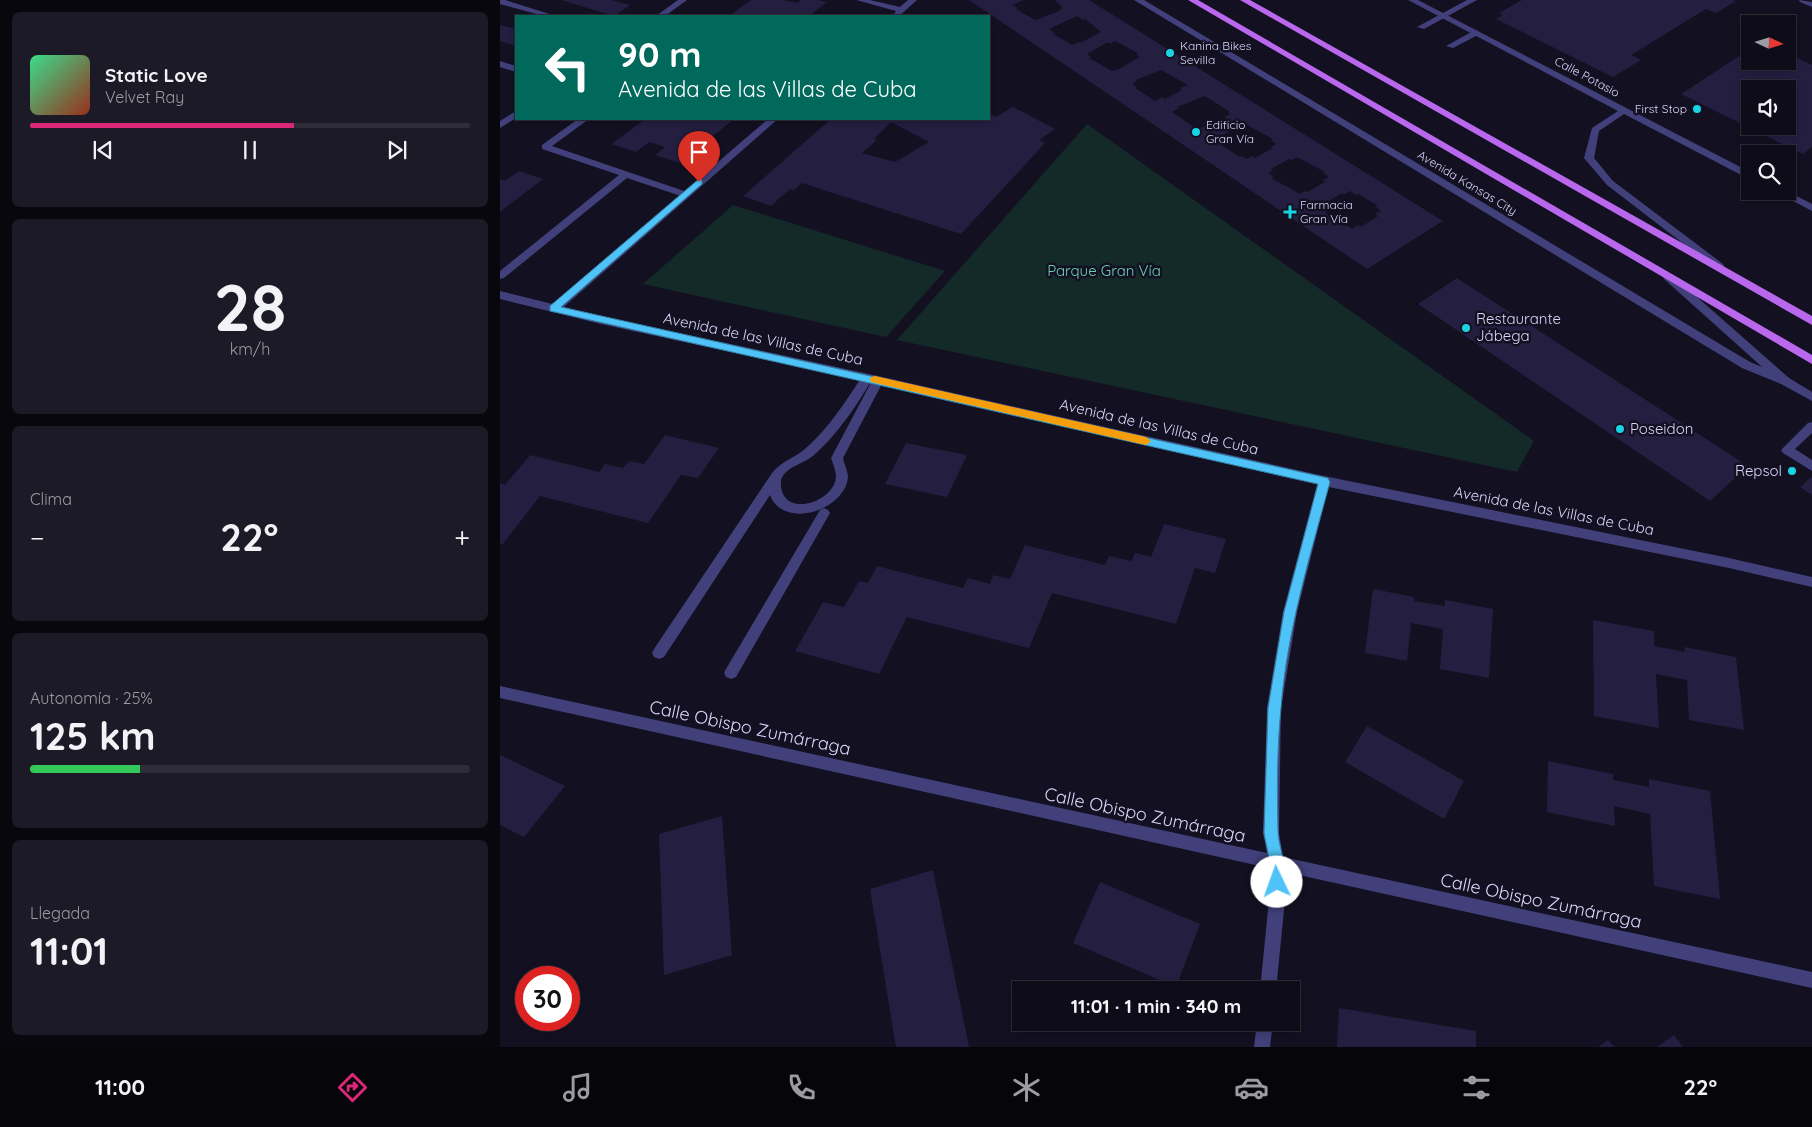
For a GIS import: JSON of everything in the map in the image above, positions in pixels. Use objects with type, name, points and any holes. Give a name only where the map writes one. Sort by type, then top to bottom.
[{"type":"main road","name":"Avenida Kansas City","points":[[1192,0],[1812,360]]},
{"type":"main road","points":[[1244,0],[1812,321]]},
{"type":"street","points":[[661,15],[683,0]]},
{"type":"street","points":[[860,0],[898,13],[913,0]]},
{"type":"street","name":"Avenida Kansas City","points":[[1138,0],[1746,365],[1786,382]]},
{"type":"street","name":"Calle Potasio","points":[[1412,0],[1741,171]]},
{"type":"street","points":[[1421,27],[1473,0]]},
{"type":"street","points":[[1803,0],[1812,5]]},
{"type":"street","points":[[500,1],[549,15]]},
{"type":"street","points":[[1450,46],[1475,33]]},
{"type":"street","points":[[500,64],[515,69]]},
{"type":"street","points":[[1623,111],[1595,130],[1589,158],[1610,183],[1734,277]]},
{"type":"street","points":[[500,125],[515,115]]},
{"type":"street","points":[[583,120],[545,147],[684,194]]},
{"type":"street","points":[[554,309],[684,194],[772,120]]},
{"type":"street","points":[[500,276],[626,174]]},
{"type":"street","points":[[1796,200],[1812,208]]},
{"type":"street","points":[[1668,277],[1786,382],[1812,398]]},
{"type":"street","name":"Avenida de las Villas de Cuba","points":[[501,297],[1324,482],[1719,561],[1812,582]]},
{"type":"street","points":[[778,474],[774,483],[778,500],[795,508],[819,506],[836,493],[842,476],[837,458],[872,379]]},
{"type":"street","points":[[659,653],[778,474],[786,465],[804,457],[812,450],[872,379]]},
{"type":"street","points":[[1812,426],[1787,450],[1812,466]]},
{"type":"street","points":[[1269,981],[1277,900],[1277,863],[1271,833],[1274,708],[1290,612],[1324,482]]},
{"type":"street","points":[[731,673],[824,513]]},
{"type":"street","name":"Calle Obispo Zumárraga","points":[[500,692],[1812,980]]},
{"type":"street","points":[[1262,1047],[1264,1031]]},
{"type":"green space","name":"Parque Gran Vía","points":[[1087,124],[1534,441],[1517,472],[897,340]]},
{"type":"green space","points":[[733,205],[945,271],[886,337],[643,284]]},
{"type":"building","points":[[561,0],[611,0],[630,5],[615,15]]},
{"type":"building","points":[[751,0],[784,0],[797,3],[801,0],[827,2],[810,15],[730,15]]},
{"type":"building","name":"Edificio Gran Vía","points":[[969,0],[1024,0],[1012,5],[1035,20],[1060,11],[1058,10],[1063,8],[1055,0],[1089,0],[1443,221],[1367,269]],"holes":[[[1077,16],[1083,20],[1085,19],[1101,32],[1073,45],[1053,34],[1055,33],[1049,29]],[[1115,41],[1138,53],[1136,54],[1140,57],[1112,71],[1089,58],[1091,57],[1087,54],[1108,42],[1110,44]],[[1161,70],[1188,85],[1180,88],[1182,90],[1165,99],[1162,97],[1155,101],[1135,88],[1137,87],[1132,84]],[[1205,96],[1230,112],[1228,113],[1230,114],[1209,127],[1197,129],[1172,112],[1179,108],[1177,107]],[[1247,125],[1273,139],[1271,140],[1276,144],[1271,147],[1273,148],[1255,158],[1253,156],[1247,159],[1242,156],[1240,157],[1221,145],[1223,144],[1218,140],[1223,137],[1221,136],[1239,126],[1241,128]],[[1297,157],[1325,172],[1323,173],[1329,177],[1323,180],[1325,182],[1300,194],[1271,178],[1274,177],[1268,173],[1274,170],[1271,169],[1289,159],[1292,160]],[[1350,191],[1356,195],[1358,194],[1377,205],[1375,206],[1381,211],[1375,214],[1378,216],[1361,227],[1358,225],[1352,229],[1346,225],[1344,226],[1321,208],[1327,205],[1325,203],[1342,193],[1345,194]]]},
{"type":"building","points":[[1522,0],[1736,1],[1716,13],[1706,9],[1631,55],[1641,60],[1613,77],[1496,19],[1503,15],[1499,13]]},
{"type":"building","points":[[500,25],[515,29],[515,46],[500,41]]},
{"type":"building","points":[[1741,55],[1741,70],[1796,70],[1796,58],[1812,65],[1812,147],[1803,154],[1796,151],[1796,145],[1785,145],[1764,135],[1796,135],[1796,80],[1741,80],[1741,124],[1681,94]]},
{"type":"building","points":[[1013,107],[1055,129],[1039,140],[1045,143],[961,234],[802,183],[794,190],[790,189],[771,206],[743,196],[830,120],[990,120],[990,114],[996,117]],"holes":[[[891,122],[929,142],[895,162],[862,153],[877,140],[874,139]]]},
{"type":"building","points":[[644,120],[733,120],[680,163],[655,155],[665,147],[649,142],[636,152],[612,144]]},
{"type":"building","points":[[519,171],[543,179],[500,212],[500,179],[505,181]]},
{"type":"building","points":[[1457,278],[1748,466],[1710,501],[1418,304]]},
{"type":"building","points":[[665,435],[719,448],[698,478],[681,475],[648,523],[540,496],[502,545],[500,544],[500,483],[505,485],[530,455],[599,472],[605,464],[623,468],[629,461],[644,464]]},
{"type":"building","points":[[906,443],[967,455],[947,497],[885,484]]},
{"type":"building","points":[[1812,478],[1812,495],[1800,487]]},
{"type":"building","points":[[1164,524],[1226,539],[1215,573],[1195,568],[1176,624],[1052,593],[1029,648],[907,617],[879,674],[795,651],[823,602],[844,607],[859,581],[868,583],[877,566],[963,588],[968,578],[990,584],[993,575],[1010,579],[1025,545],[1105,565],[1109,556],[1132,561],[1135,553],[1151,557]]},
{"type":"building","points":[[1373,589],[1414,597],[1414,601],[1445,606],[1445,600],[1493,609],[1489,678],[1440,669],[1443,629],[1411,623],[1407,661],[1365,653]]},
{"type":"building","points":[[1593,620],[1654,631],[1654,646],[1685,652],[1684,647],[1736,657],[1744,730],[1689,720],[1687,680],[1656,674],[1659,728],[1594,716]]},
{"type":"building","points":[[1367,726],[1464,781],[1444,819],[1345,762]]},
{"type":"building","points":[[500,755],[565,786],[524,837],[500,825]]},
{"type":"building","points":[[1548,761],[1613,774],[1613,780],[1649,787],[1649,779],[1710,791],[1720,899],[1654,886],[1650,814],[1614,806],[1615,826],[1547,812]]},
{"type":"building","points":[[722,816],[732,955],[664,975],[659,834]]},
{"type":"building","points":[[933,870],[969,1047],[896,1047],[870,889]]},
{"type":"building","points":[[1100,882],[1200,924],[1178,981],[1162,981],[1073,943]]},
{"type":"building","points":[[1339,1008],[1476,1031],[1476,1047],[1337,1047]]},
{"type":"building","points":[[1674,1035],[1683,1047],[1657,1047]]},
{"type":"building","points":[[1608,1040],[1614,1047],[1598,1047]]},
{"type":"slow traffic","points":[[875,380],[1146,441]]},
{"type":"place","name":"Kanina Bikes Sevilla","points":[[1170,53]]},
{"type":"place","name":"First Stop","points":[[1697,109]]},
{"type":"place","name":"Edificio Gran Vía","points":[[1196,132]]},
{"type":"place","name":"Farmacia Gran Vía","points":[[1290,212]]},
{"type":"place","name":"Restaurante Jábega","points":[[1466,328]]},
{"type":"place","name":"Poseidon","points":[[1620,429]]},
{"type":"place","name":"Repsol","points":[[1792,471]]},
{"type":"route","points":[[699,182],[554,309],[878,380],[1324,482],[1290,612],[1274,708],[1271,833],[1277,863],[1277,882]]}]
